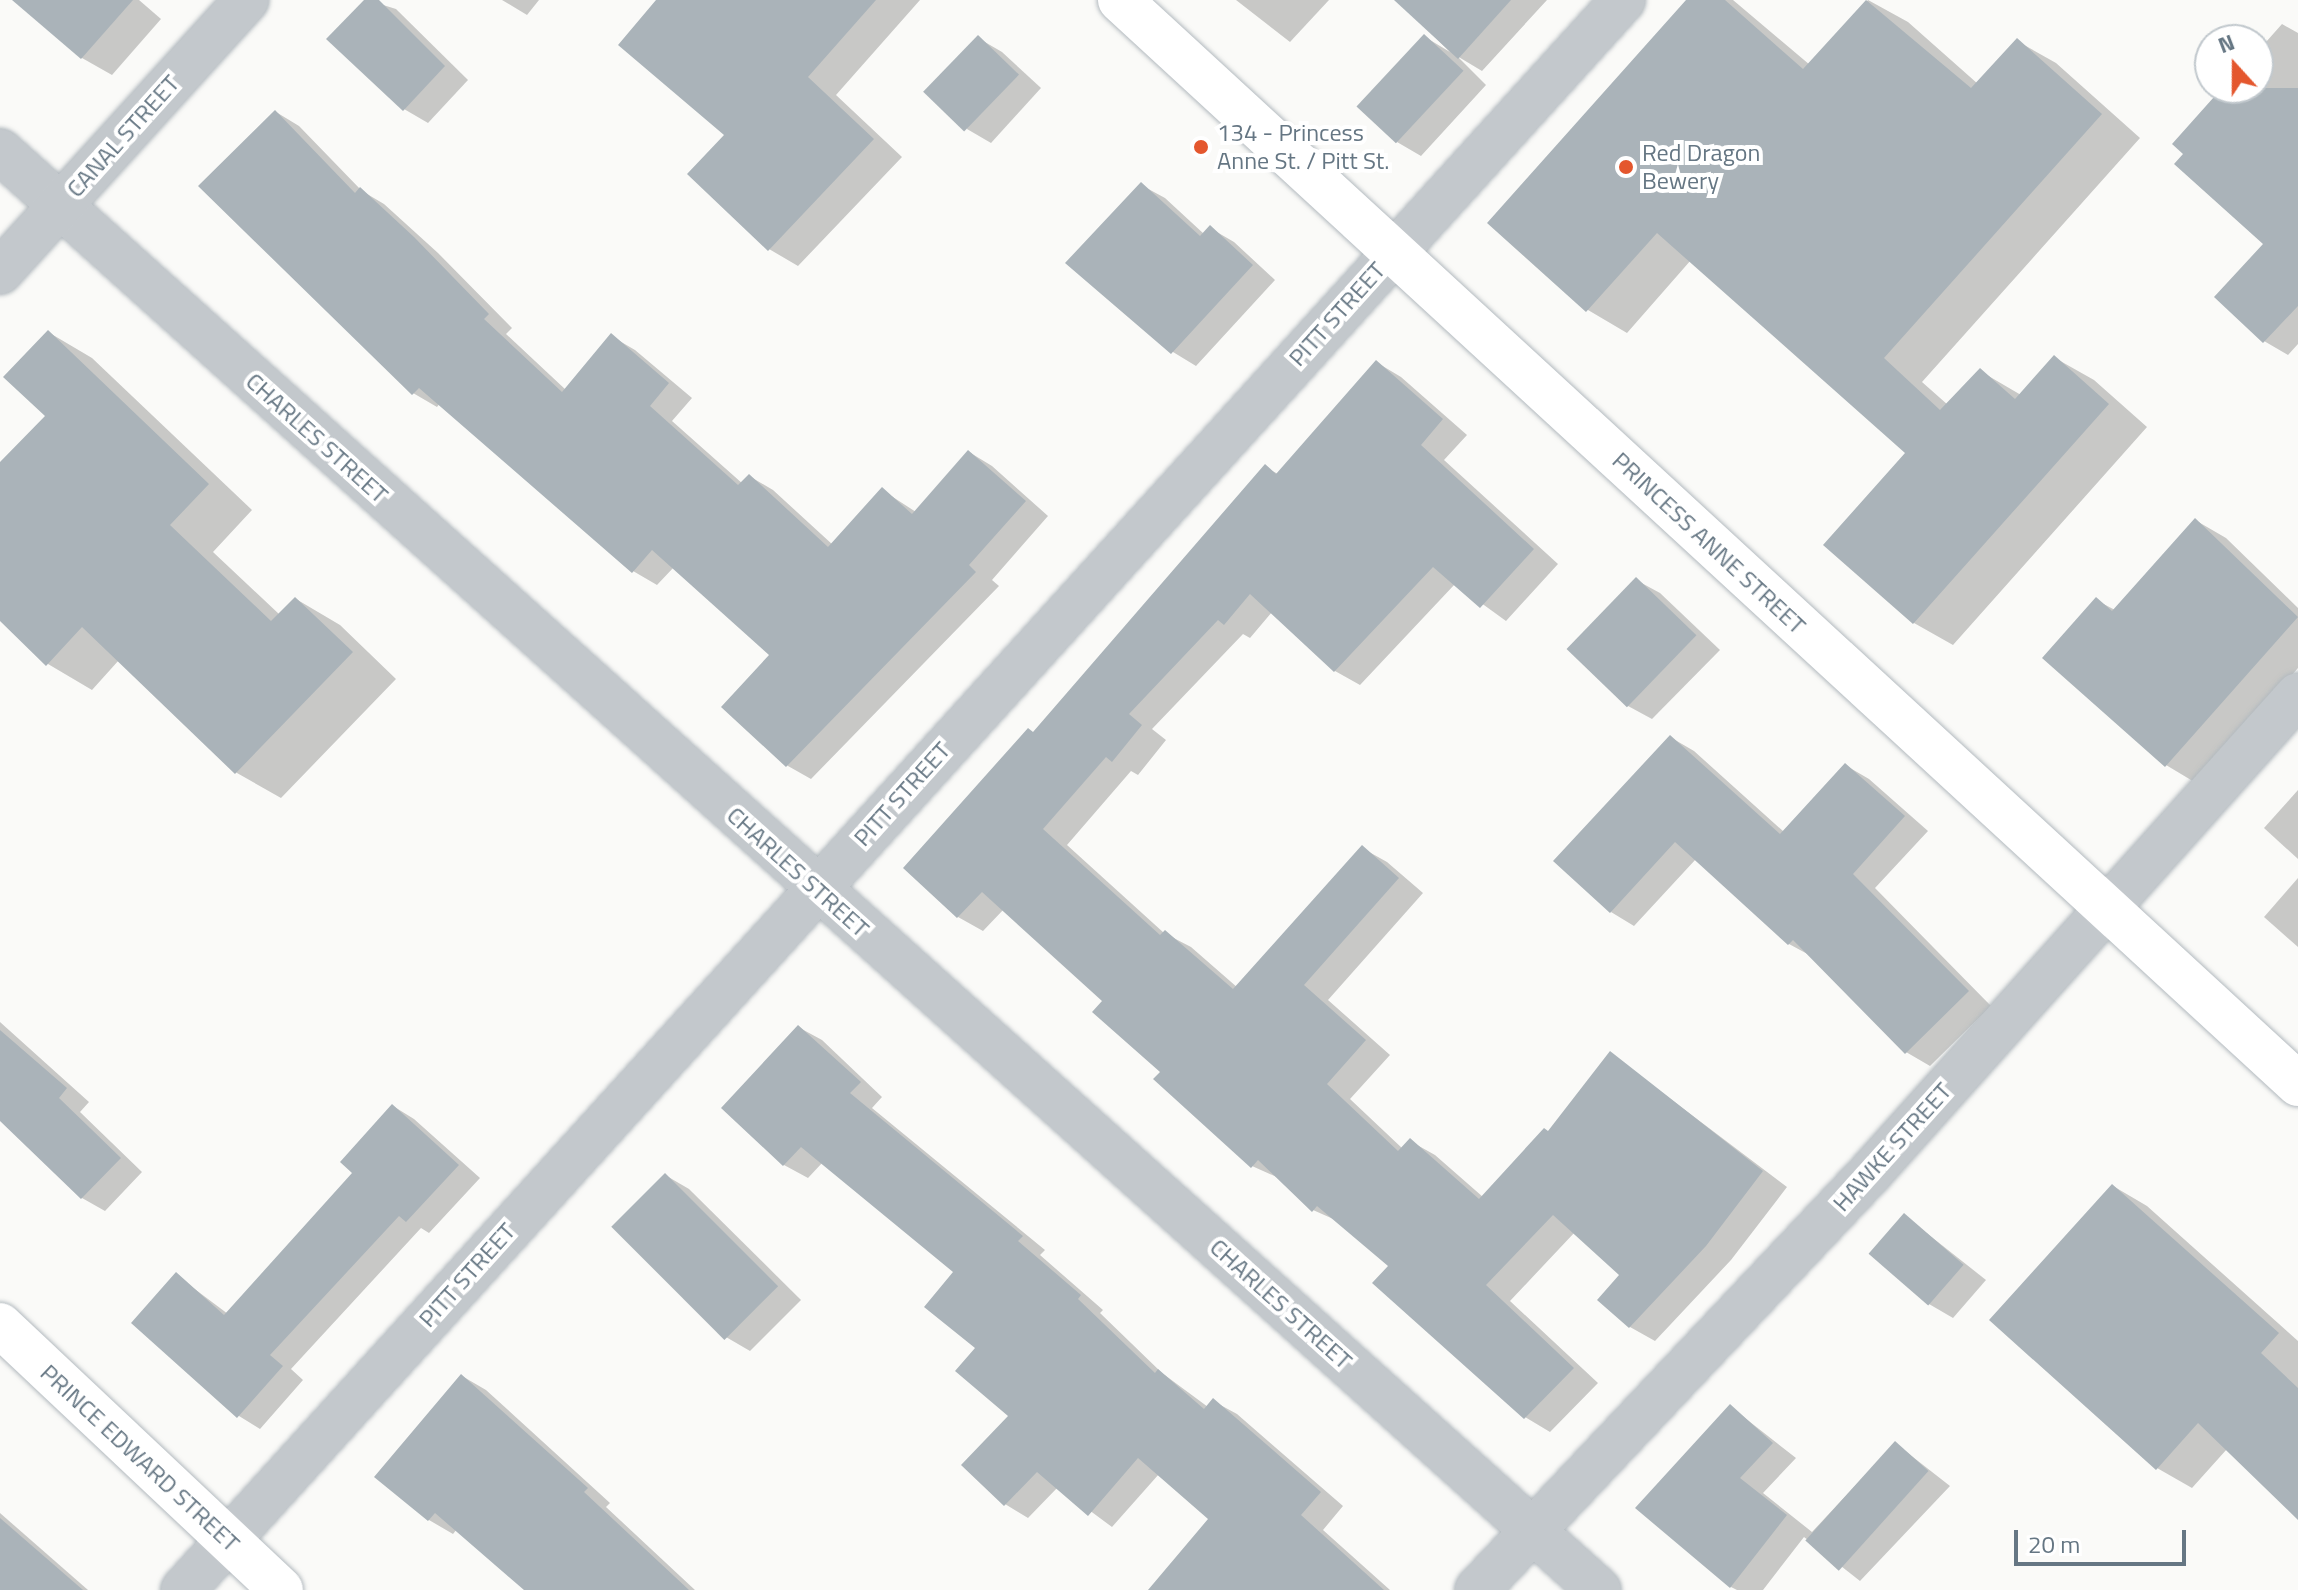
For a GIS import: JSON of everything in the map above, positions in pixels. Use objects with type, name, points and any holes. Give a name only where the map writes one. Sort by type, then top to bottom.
[{"type":"main road","name":"PRINCESS ANNE STREET","points":[[1120,0],[2298,1084]]},
{"type":"main road","name":"PRINCE EDWARD STREET","points":[[0,1325],[281,1590]]},
{"type":"street","name":"CANAL STREET","points":[[0,272],[247,0]]},
{"type":"street","name":"PITT STREET","points":[[183,1590],[1623,0]]},
{"type":"street","name":"CHARLES STREET","points":[[0,151],[815,889],[1599,1590]]},
{"type":"street","name":"HAWKE STREET","points":[[1477,1590],[1871,1172],[2104,908],[2298,695]]},
{"type":"building","points":[[12,0],[133,0],[81,59]]},
{"type":"building","points":[[364,0],[379,0],[445,66],[403,111],[326,39]]},
{"type":"building","points":[[656,0],[876,0],[808,77],[874,139],[768,251],[687,174],[724,135],[618,45]]},
{"type":"building","points":[[1394,0],[1511,0],[1458,59]]},
{"type":"building","points":[[1686,0],[1725,0],[1803,69],[1866,0],[1971,88],[2017,38],[2102,114],[1884,358],[1940,410],[1980,368],[2015,399],[2054,355],[2109,404],[1913,624],[1823,545],[1905,453],[1657,233],[1586,312],[1487,223]]},
{"type":"building","points":[[1424,34],[1463,71],[1396,143],[1356,106]]},
{"type":"building","points":[[978,35],[1019,75],[964,131],[923,92]]},
{"type":"building","points":[[2274,88],[2298,88],[2298,306],[2263,343],[2214,297],[2263,244],[2174,164],[2183,154],[2172,144],[2208,104],[2274,104]]},
{"type":"building","points":[[275,110],[355,193],[360,187],[414,237],[489,314],[484,319],[562,392],[611,333],[669,383],[650,406],[738,485],[749,474],[828,547],[882,487],[912,514],[968,450],[1026,501],[969,565],[976,572],[786,767],[721,707],[769,655],[652,550],[632,573],[419,388],[412,395],[198,186]]},
{"type":"building","points":[[1141,182],[1200,236],[1210,225],[1253,265],[1171,354],[1065,263]]},
{"type":"building","points":[[48,330],[209,484],[170,525],[271,621],[295,597],[353,652],[235,774],[82,627],[46,666],[0,621],[0,462],[45,416],[3,377]]},
{"type":"building","points":[[1376,360],[1443,419],[1421,445],[1534,549],[1480,608],[1433,567],[1334,672],[1250,594],[1224,625],[1218,620],[1129,714],[1142,725],[1112,762],[1106,757],[1043,829],[1160,935],[1165,930],[1233,989],[1362,845],[1399,878],[1304,985],[1366,1040],[1327,1084],[1398,1151],[1410,1138],[1479,1199],[1544,1128],[1548,1131],[1610,1051],[1763,1171],[1706,1246],[1629,1328],[1597,1300],[1619,1275],[1553,1215],[1486,1285],[1574,1368],[1524,1419],[1372,1283],[1388,1266],[1317,1206],[1312,1212],[1258,1160],[1251,1168],[1153,1079],[1160,1072],[1092,1012],[1102,1001],[982,892],[957,918],[903,868],[1028,728],[1033,732],[1265,464],[1276,474]]},
{"type":"building","points":[[2195,518],[2298,617],[2165,767],[2042,658],[2096,597],[2112,611]]},
{"type":"building","points":[[1636,577],[1696,635],[1627,707],[1567,649]]},
{"type":"building","points":[[1670,735],[1780,834],[1845,763],[1905,816],[1853,874],[1969,991],[1905,1054],[1793,940],[1788,945],[1675,842],[1610,913],[1553,861]]},
{"type":"building","points":[[798,1025],[861,1082],[850,1093],[1023,1236],[1018,1241],[1081,1295],[1078,1299],[1155,1373],[1158,1369],[1204,1409],[1213,1398],[1321,1492],[1301,1515],[1384,1590],[1148,1590],[1208,1519],[1138,1458],[1088,1516],[1037,1472],[1004,1506],[961,1465],[1008,1416],[955,1371],[975,1348],[924,1307],[953,1272],[801,1147],[783,1166],[721,1108]]},
{"type":"building","points":[[0,1030],[67,1088],[59,1098],[121,1158],[81,1199],[0,1121]]},
{"type":"building","points":[[392,1104],[459,1165],[406,1222],[399,1216],[270,1355],[283,1366],[237,1418],[131,1323],[176,1272],[224,1315],[352,1173],[340,1162]]},
{"type":"building","points":[[665,1173],[778,1286],[724,1340],[611,1227]]},
{"type":"building","points":[[2112,1184],[2279,1333],[2261,1353],[2298,1388],[2298,1520],[2198,1423],[2156,1470],[1989,1320]]},
{"type":"building","points":[[1904,1213],[1964,1265],[1928,1306],[1869,1254]]},
{"type":"building","points":[[461,1374],[588,1488],[584,1492],[689,1590],[524,1590],[435,1513],[428,1521],[374,1477]]},
{"type":"building","points":[[1730,1404],[1773,1443],[1740,1478],[1787,1515],[1730,1588],[1635,1508]]},
{"type":"building","points":[[1895,1441],[1928,1471],[1839,1571],[1805,1541]]},
{"type":"building","points":[[0,1518],[83,1590],[0,1590]]},
{"type":"place","name":"134 - Princess Anne St. / Pitt St.","points":[[1201,147]]},
{"type":"place","name":"Red Dragon Bewery","points":[[1626,167]]}]
